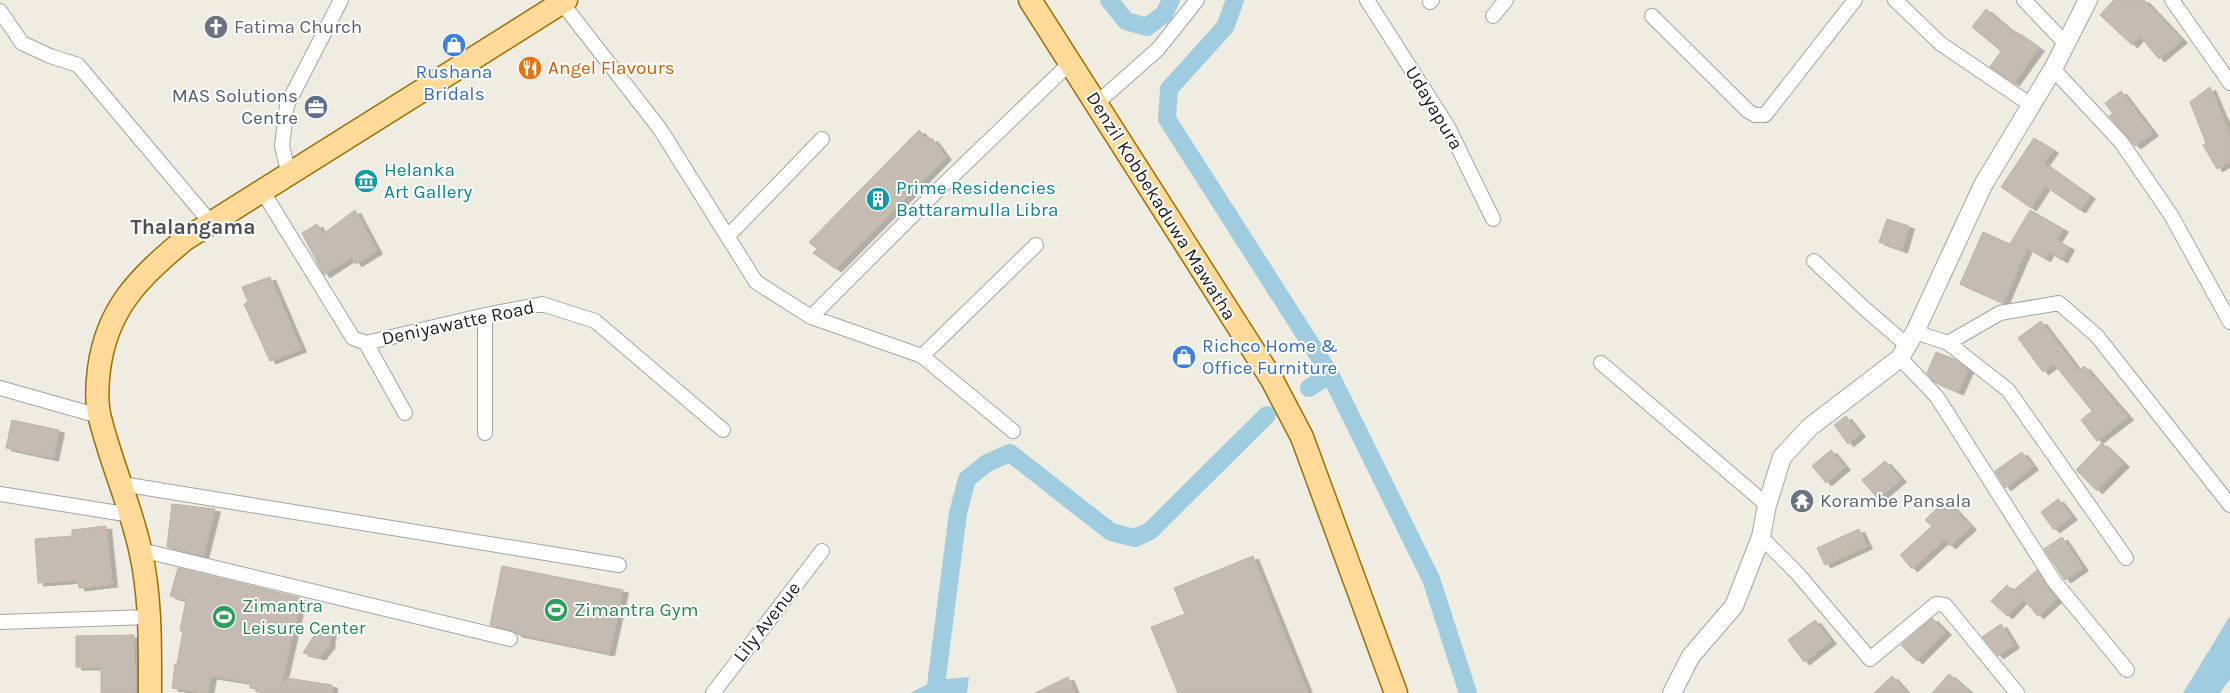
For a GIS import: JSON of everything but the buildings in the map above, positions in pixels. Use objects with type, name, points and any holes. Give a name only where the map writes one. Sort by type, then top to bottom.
[{"type":"main road","name":"Denzil Kobbekaduwa Mawatha","points":[[1030,0],[1271,378],[1302,438],[1396,693]]},
{"type":"main road","points":[[153,692],[149,617],[141,550],[122,484],[99,416],[97,383],[101,355],[114,314],[125,298],[184,240],[564,2]]},
{"type":"street","points":[[289,175],[282,146],[287,105],[341,0]]},
{"type":"street","points":[[1096,104],[1158,48],[1197,0]]},
{"type":"street","name":"Udayapura","points":[[1367,0],[1448,126],[1493,220]]},
{"type":"street","points":[[1493,16],[1506,0]]},
{"type":"street","points":[[1652,16],[1748,111],[1760,116],[1765,115],[1855,0]]},
{"type":"street","points":[[1895,0],[1940,44],[2031,105]]},
{"type":"street","points":[[2024,0],[2066,44]]},
{"type":"street","points":[[1672,693],[1691,656],[1734,606],[1761,537],[1767,505],[1782,457],[1810,427],[1908,345],[1983,185],[2053,69],[2088,0]]},
{"type":"street","points":[[2172,0],[2230,83]]},
{"type":"street","points":[[564,2],[660,129],[729,235],[756,282],[811,317],[922,356],[1013,430]]},
{"type":"street","points":[[0,11],[22,43],[50,56],[78,65],[211,224]]},
{"type":"street","points":[[811,317],[940,188],[1070,63]]},
{"type":"street","points":[[2053,69],[2121,142],[2171,215],[2230,322]]},
{"type":"street","points":[[729,235],[822,139]]},
{"type":"street","name":"Deniyawatte Road","points":[[263,192],[354,338],[366,343],[484,315],[542,304],[595,320],[723,430]]},
{"type":"street","points":[[922,356],[1036,244]]},
{"type":"street","points":[[1814,261],[1864,309],[1908,345],[1937,397],[2054,580],[2127,670]]},
{"type":"street","points":[[1908,345],[1948,343],[2000,314],[2059,303],[2097,336],[2230,505]]},
{"type":"street","points":[[484,315],[485,433]]},
{"type":"street","points":[[366,343],[405,413]]},
{"type":"street","points":[[1948,343],[2008,390],[2126,558]]},
{"type":"street","points":[[1601,364],[1767,505]]},
{"type":"street","points":[[0,388],[99,416]]},
{"type":"street","points":[[122,484],[619,565]]},
{"type":"street","points":[[0,494],[131,515]]},
{"type":"street","points":[[1761,537],[1797,573],[1870,659],[1936,604],[1945,605],[2017,693]]},
{"type":"street","points":[[141,550],[510,639]]},
{"type":"street","name":"Lily Avenue","points":[[713,693],[822,551]]},
{"type":"street","points":[[0,622],[149,617]]},
{"type":"water","points":[[2230,616],[2230,679],[2220,693],[2183,693]]},
{"type":"water","points":[[969,677],[967,693],[910,693],[936,680]]},
{"type":"waterway","points":[[1109,0],[1126,21],[1147,27],[1164,14],[1171,0]]},
{"type":"waterway","points":[[1235,0],[1225,27],[1169,89],[1167,119],[1330,374],[1431,579],[1468,693]]},
{"type":"waterway","points":[[1309,388],[1330,374]]},
{"type":"waterway","points":[[935,693],[958,513],[967,479],[987,463],[1010,453],[1111,532],[1135,538],[1150,531],[1267,415]]},
{"type":"place","name":"Fatima Church","points":[[216,27]]},
{"type":"place","name":"Rushana Bridals","points":[[454,45]]},
{"type":"place","name":"Angel Flavours","points":[[530,68]]},
{"type":"place","name":"MAS Solutions Centre","points":[[316,107]]},
{"type":"place","name":"Helanka Art Gallery","points":[[366,181]]},
{"type":"place","name":"Prime Residencies Battaramulla Libra","points":[[878,199]]},
{"type":"place","name":"Richco Home & Office Furniture","points":[[1184,357]]},
{"type":"place","name":"Korambe Pansala","points":[[1802,501]]},
{"type":"place","name":"Zimantra Gym","points":[[556,610]]},
{"type":"place","name":"Zimantra Leisure Center","points":[[224,617]]},
{"type":"district","name":"Thalangama","points":[[193,227]]}]
